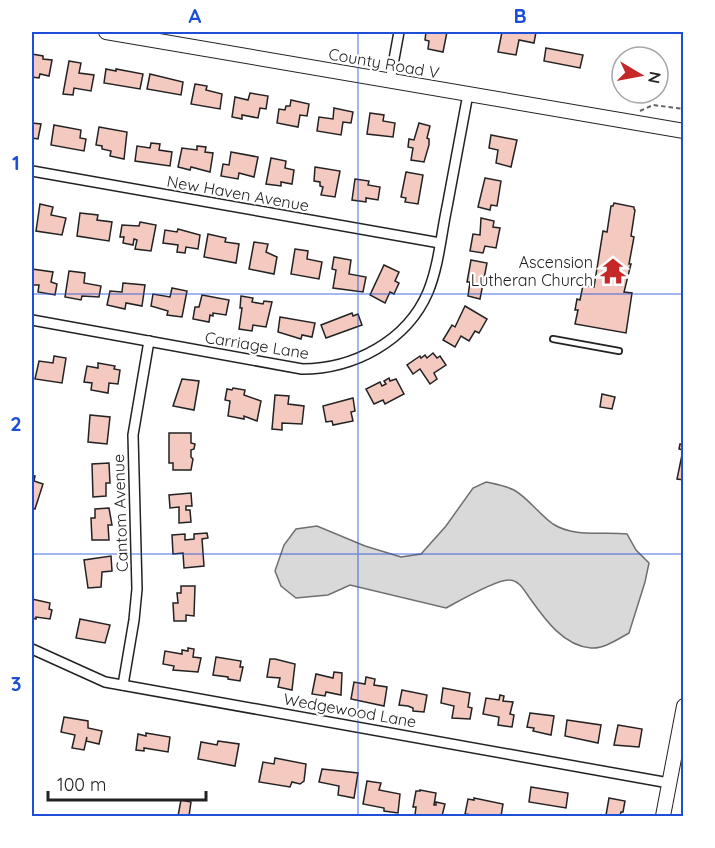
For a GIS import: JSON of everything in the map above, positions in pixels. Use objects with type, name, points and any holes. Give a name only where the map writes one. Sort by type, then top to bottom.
[{"type":"main road","name":"County Road V","points":[[106,32],[684,131]]},
{"type":"main road","name":"County Road V","points":[[657,126],[684,122]]},
{"type":"main road","points":[[663,816],[684,706]]},
{"type":"street","points":[[390,81],[399,32]]},
{"type":"street","name":"Carriage Lane","points":[[32,320],[302,369],[328,368],[367,354],[390,339],[406,324],[427,293],[433,277],[468,94]]},
{"type":"street","name":"New Haven Avenue","points":[[32,171],[440,243]]},
{"type":"street","name":"Cantom Avenue","points":[[123,685],[136,611],[137,589],[133,435],[148,341]]},
{"type":"street","name":"Wedgewood Lane","points":[[32,649],[96,679],[123,685],[669,783]]},
{"type":"lane","points":[[554,339],[619,351]]},
{"type":"path","points":[[653,105],[684,109]]},
{"type":"shaded area","points":[[486,482],[514,490],[553,524],[570,531],[627,534],[636,550],[649,563],[629,633],[596,648],[572,642],[555,630],[521,586],[513,580],[496,583],[446,608],[350,585],[328,595],[296,598],[281,586],[275,571],[284,545],[296,529],[317,526],[365,546],[401,557],[421,554],[446,526],[473,488]]},
{"type":"building","points":[[426,32],[447,32],[443,52],[428,49],[429,41],[425,40]]},
{"type":"building","points":[[502,32],[536,32],[534,43],[519,40],[516,55],[498,52]]},
{"type":"building","points":[[546,48],[583,55],[580,68],[544,61]]},
{"type":"building","points":[[32,54],[52,60],[49,76],[40,74],[39,78],[32,77]]},
{"type":"building","points":[[69,61],[81,63],[79,73],[94,75],[91,91],[74,88],[73,95],[63,94]]},
{"type":"building","points":[[106,69],[143,74],[140,89],[104,83]]},
{"type":"building","points":[[150,74],[183,82],[181,95],[147,89]]},
{"type":"building","points":[[195,84],[207,86],[206,90],[222,94],[220,109],[191,104]]},
{"type":"building","points":[[250,93],[268,96],[266,109],[260,108],[258,118],[242,115],[242,119],[232,117],[235,97],[248,100]]},
{"type":"building","points":[[291,100],[309,104],[307,116],[300,115],[298,127],[277,123],[279,109],[285,110],[286,106],[290,106]]},
{"type":"building","points":[[334,108],[353,112],[351,123],[343,122],[341,135],[317,131],[319,117],[333,119]]},
{"type":"building","points":[[370,113],[384,115],[383,121],[395,123],[393,137],[367,134]]},
{"type":"building","points":[[32,123],[41,124],[38,139],[32,138]]},
{"type":"building","points":[[419,123],[430,126],[427,138],[429,145],[424,162],[411,160],[413,148],[408,147],[409,139],[414,140]]},
{"type":"building","points":[[54,125],[81,130],[80,138],[86,139],[84,151],[51,145]]},
{"type":"building","points":[[99,127],[127,132],[124,159],[110,156],[111,151],[96,145]]},
{"type":"building","points":[[491,135],[517,140],[511,167],[496,163],[498,150],[489,148]]},
{"type":"building","points":[[151,143],[160,144],[159,150],[172,152],[170,166],[135,161],[137,146],[150,148]]},
{"type":"building","points":[[197,146],[206,147],[205,152],[213,153],[210,172],[191,167],[190,170],[178,167],[182,148],[197,150]]},
{"type":"building","points":[[231,152],[258,157],[254,177],[239,173],[238,179],[221,176],[223,164],[229,165]]},
{"type":"building","points":[[271,158],[286,161],[285,168],[294,170],[292,184],[281,182],[281,186],[266,184]]},
{"type":"building","points":[[315,167],[340,171],[335,197],[321,195],[323,187],[320,186],[320,182],[314,181]]},
{"type":"building","points":[[406,172],[423,175],[418,204],[405,202],[406,198],[401,197]]},
{"type":"building","points":[[485,178],[501,181],[497,206],[491,205],[490,210],[478,207]]},
{"type":"building","points":[[355,179],[369,181],[368,185],[380,187],[378,200],[366,198],[366,202],[352,200]]},
{"type":"building","name":"Ascension Lutheran Church","points":[[614,203],[634,207],[635,210],[631,236],[634,237],[629,264],[631,264],[624,292],[632,293],[626,333],[575,324],[578,310],[575,310],[577,299],[580,300],[583,285],[594,287],[603,231],[607,232],[611,206]]},
{"type":"building","points":[[40,204],[53,207],[51,215],[66,218],[62,235],[36,231]]},
{"type":"building","points":[[80,213],[98,215],[97,220],[112,222],[109,241],[77,236]]},
{"type":"building","points":[[481,218],[494,221],[493,227],[500,228],[496,248],[485,246],[483,253],[470,251],[473,234],[480,235]]},
{"type":"building","points":[[140,222],[156,225],[151,251],[135,249],[137,240],[134,239],[133,245],[123,243],[124,237],[120,237],[122,225],[139,226]]},
{"type":"building","points":[[178,229],[200,235],[198,249],[186,247],[185,253],[177,252],[178,245],[163,243],[165,230],[177,232]]},
{"type":"building","points":[[208,234],[226,238],[225,242],[239,244],[236,263],[204,257]]},
{"type":"building","points":[[254,242],[268,244],[266,252],[277,257],[274,274],[249,269]]},
{"type":"building","points":[[295,249],[308,251],[307,259],[322,262],[319,279],[291,274]]},
{"type":"building","points":[[334,257],[351,260],[349,274],[366,277],[363,292],[333,288],[336,270],[332,269]]},
{"type":"building","points":[[471,260],[487,263],[480,299],[468,296],[470,282],[467,282]]},
{"type":"building","points":[[384,265],[399,272],[395,281],[399,283],[394,294],[390,292],[385,303],[370,295]]},
{"type":"building","points":[[32,269],[53,272],[51,282],[57,284],[55,295],[38,292],[39,285],[32,285]]},
{"type":"building","points":[[69,271],[85,273],[84,283],[101,286],[99,297],[82,296],[81,300],[65,297]]},
{"type":"building","points":[[123,283],[145,285],[142,306],[126,303],[125,309],[107,305],[110,291],[122,292]]},
{"type":"building","points":[[172,288],[187,291],[182,317],[167,315],[168,311],[151,306],[153,294],[170,297]]},
{"type":"building","points":[[202,295],[229,300],[226,315],[213,313],[213,316],[210,315],[209,322],[193,319],[195,307],[199,307]]},
{"type":"building","points":[[241,296],[253,298],[252,302],[263,304],[264,301],[272,302],[266,327],[253,325],[252,331],[239,329]]},
{"type":"building","points":[[465,306],[487,319],[479,333],[475,331],[469,341],[461,336],[455,347],[443,340],[452,325],[455,327]]},
{"type":"building","points":[[352,313],[353,316],[358,314],[362,325],[326,338],[321,325]]},
{"type":"building","points":[[280,317],[315,323],[312,337],[302,335],[301,339],[278,332]]},
{"type":"building","points":[[433,353],[437,358],[440,356],[446,365],[434,373],[437,379],[430,384],[420,369],[413,374],[407,365],[420,356],[421,358],[425,355],[427,358]]},
{"type":"building","points":[[54,356],[66,358],[62,383],[35,379],[39,361],[53,363]]},
{"type":"building","points":[[98,363],[115,366],[114,369],[120,370],[118,384],[109,383],[108,393],[91,390],[92,383],[84,382],[87,366],[98,368]]},
{"type":"building","points":[[389,378],[390,381],[396,379],[404,394],[385,404],[383,400],[374,404],[366,389],[380,382],[382,386]]},
{"type":"building","points":[[182,379],[199,381],[194,410],[173,406]]},
{"type":"building","points":[[233,388],[245,390],[244,395],[261,401],[257,421],[244,416],[244,419],[228,416],[230,401],[225,400],[227,389],[232,390]]},
{"type":"building","points":[[602,394],[615,397],[612,409],[600,407]]},
{"type":"building","points":[[275,395],[289,396],[288,404],[304,406],[302,424],[282,423],[282,430],[272,429]]},
{"type":"building","points":[[353,398],[355,411],[351,412],[353,421],[333,425],[332,421],[326,422],[323,406]]},
{"type":"building","points":[[90,415],[110,417],[107,444],[88,442]]},
{"type":"building","points":[[169,433],[191,433],[191,443],[195,444],[194,449],[191,450],[193,459],[191,470],[173,470],[173,463],[169,463]]},
{"type":"building","points":[[680,444],[684,445],[684,480],[677,479],[683,450],[679,449]]},
{"type":"building","points":[[109,463],[110,483],[106,483],[106,496],[93,497],[92,464]]},
{"type":"building","points":[[32,475],[35,476],[34,481],[43,484],[35,509],[32,508]]},
{"type":"building","points":[[191,493],[192,506],[186,506],[186,510],[190,510],[191,522],[179,523],[179,507],[170,508],[169,495]]},
{"type":"building","points":[[109,508],[112,525],[108,525],[109,540],[92,540],[91,518],[95,518],[95,509]]},
{"type":"building","points":[[207,533],[208,538],[202,539],[204,566],[184,568],[183,553],[173,554],[172,535],[185,534],[185,540],[194,539],[194,534]]},
{"type":"building","points":[[111,556],[112,571],[102,572],[101,587],[88,588],[84,560]]},
{"type":"building","points":[[181,586],[195,586],[194,616],[186,615],[186,621],[174,621],[173,603],[178,603],[177,593],[181,593]]},
{"type":"building","points":[[32,599],[50,603],[49,609],[52,610],[50,619],[32,618]]},
{"type":"building","points":[[80,619],[110,625],[105,643],[76,638]]},
{"type":"building","points":[[188,648],[194,649],[193,657],[201,658],[198,672],[173,670],[174,666],[163,664],[165,651],[182,654],[182,650],[188,651]]},
{"type":"building","points":[[216,657],[241,661],[240,667],[243,667],[240,681],[213,675]]},
{"type":"building","points":[[270,659],[295,664],[292,690],[278,687],[280,678],[267,677]]},
{"type":"building","points":[[334,672],[342,673],[341,695],[326,692],[325,696],[312,694],[316,674],[333,678]]},
{"type":"building","points":[[366,677],[375,679],[374,685],[387,687],[384,706],[351,699],[354,682],[365,684]]},
{"type":"building","points":[[443,688],[470,693],[468,707],[472,708],[470,719],[452,718],[454,706],[441,703]]},
{"type":"building","points":[[402,690],[427,695],[424,712],[413,711],[413,708],[399,705]]},
{"type":"building","points":[[500,695],[504,696],[503,701],[513,702],[510,714],[514,715],[512,727],[498,725],[499,717],[483,714],[486,698],[499,700]]},
{"type":"building","points":[[530,713],[554,716],[551,735],[533,731],[534,728],[527,727]]},
{"type":"building","points":[[64,717],[88,721],[88,728],[102,731],[99,744],[86,741],[84,750],[72,748],[75,735],[61,732]]},
{"type":"building","points":[[567,720],[601,725],[598,743],[565,736]]},
{"type":"building","points":[[618,725],[642,729],[639,747],[614,745]]},
{"type":"building","points":[[146,733],[170,737],[168,752],[144,748],[144,751],[136,750],[138,734],[146,736]]},
{"type":"building","points":[[218,741],[239,744],[235,766],[198,759],[201,742],[217,745]]},
{"type":"building","points":[[275,758],[306,764],[304,781],[300,784],[292,782],[290,787],[259,782],[263,762],[274,764]]},
{"type":"building","points":[[322,769],[358,773],[354,798],[338,795],[339,786],[319,782]]},
{"type":"building","points":[[367,781],[381,783],[379,790],[400,794],[398,813],[363,804]]},
{"type":"building","points":[[531,787],[568,793],[566,808],[529,802]]},
{"type":"building","points":[[416,791],[436,793],[434,805],[436,802],[445,804],[442,816],[415,815],[416,807],[413,807]]},
{"type":"building","points":[[474,798],[503,804],[501,816],[465,814],[468,799],[474,800]]},
{"type":"building","points":[[609,798],[625,801],[620,816],[606,815]]},
{"type":"building","points":[[181,800],[191,802],[189,816],[178,816]]},
{"type":"place","name":"Ascension Lutheran Church","points":[[613,271]]}]
